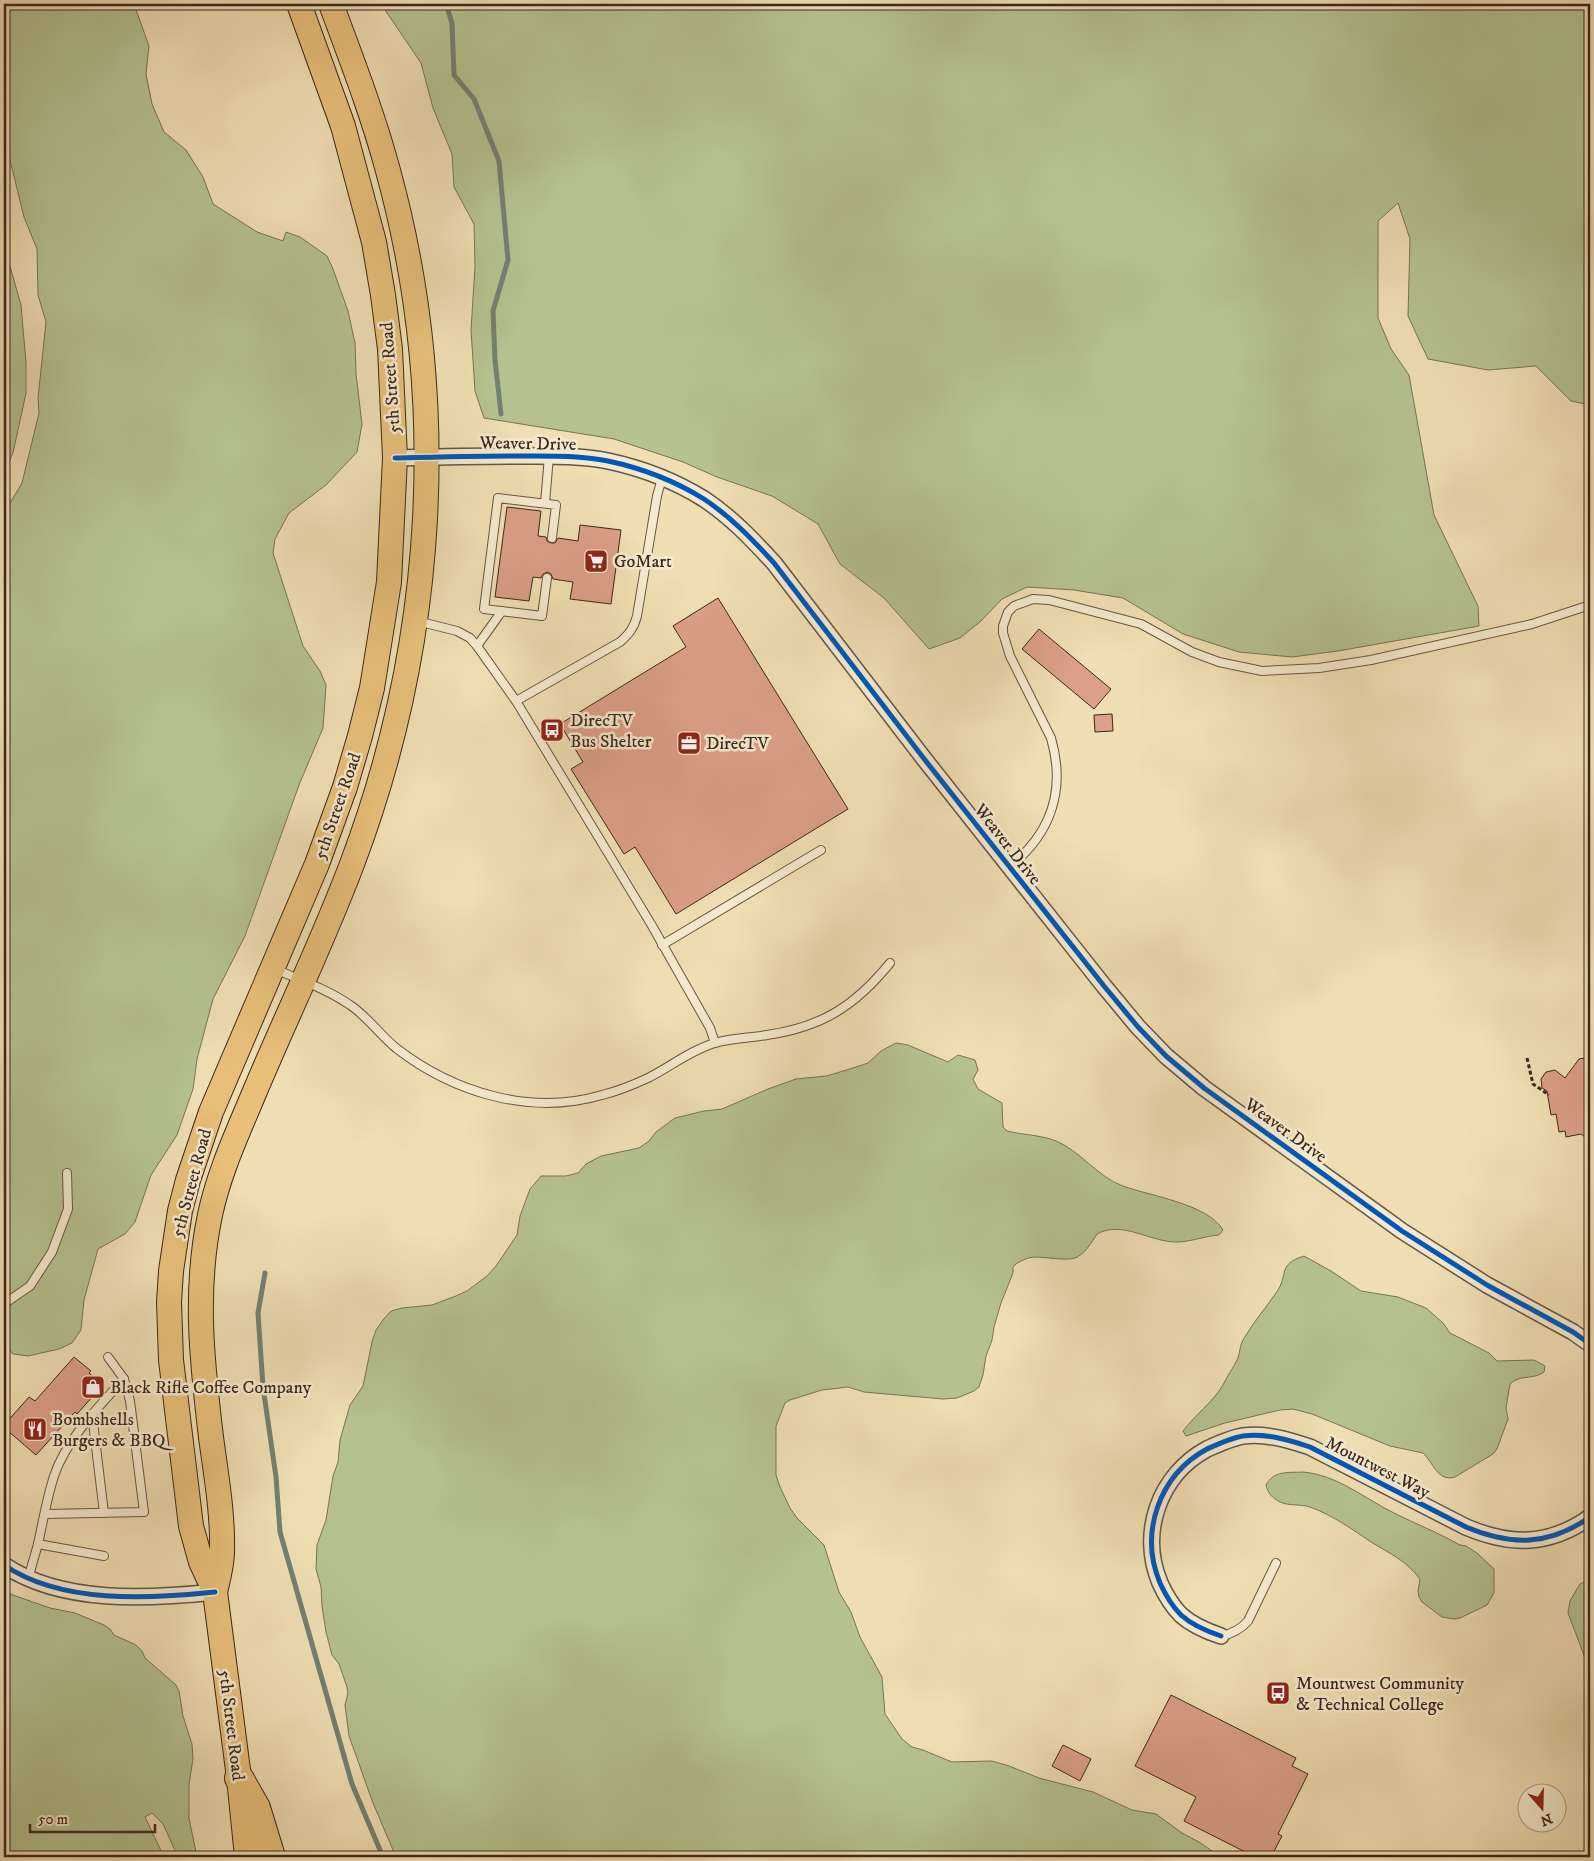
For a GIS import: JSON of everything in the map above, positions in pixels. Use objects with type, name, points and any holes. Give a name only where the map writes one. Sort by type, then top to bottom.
[{"type":"highway","points":[[239,1778],[256,1808],[271,1857]]},
{"type":"main road","name":"5th Street Road","points":[[247,1857],[239,1778],[215,1592],[201,1562],[191,1526],[171,1360],[170,1271],[180,1211],[198,1149],[215,1103],[317,864],[346,787],[372,688],[382,632],[389,582],[395,458],[390,349],[374,242],[343,126],[299,4]]},
{"type":"main road","name":"5th Street Road","points":[[215,1592],[222,1557],[222,1522],[201,1349],[200,1317],[205,1246],[210,1213],[230,1151],[331,917],[372,809],[390,750],[404,690],[423,566],[428,457],[421,345],[413,288],[402,227],[388,168],[371,113],[331,4]]},
{"type":"street","name":"Weaver Drive","points":[[395,458],[549,456],[608,461],[662,478],[704,499],[730,518],[751,537],[808,606],[1009,867],[1138,1027],[1166,1056],[1204,1088],[1343,1189],[1446,1260],[1487,1285],[1573,1332],[1590,1344]]},
{"type":"street","name":"Mountwest Way","points":[[1221,1636],[1207,1632],[1194,1625],[1171,1604],[1156,1572],[1152,1556],[1151,1537],[1153,1518],[1169,1482],[1193,1458],[1217,1444],[1242,1436],[1264,1436],[1288,1440],[1302,1445],[1466,1527],[1486,1536],[1506,1540],[1526,1541],[1548,1538],[1570,1530],[1590,1517]]},
{"type":"street","points":[[4,1565],[45,1585],[82,1593],[170,1596],[215,1592]]},
{"type":"lane","points":[[545,504],[549,456]]},
{"type":"lane","points":[[516,701],[620,642],[629,634],[634,626],[662,478]]},
{"type":"lane","points":[[547,578],[542,616],[484,609],[498,498],[556,505],[552,538]]},
{"type":"lane","points":[[1009,867],[1030,849],[1048,820],[1055,799],[1058,777],[1055,751],[1051,738],[1010,656],[1003,633],[1003,626],[1008,612],[1022,602],[1033,599],[1049,600],[1122,618],[1141,624],[1192,652],[1219,662],[1262,671],[1319,668],[1371,660],[1532,624],[1590,605]]},
{"type":"lane","points":[[477,646],[502,611]]},
{"type":"lane","points":[[416,621],[457,631],[470,638],[477,646],[516,701],[662,945],[710,1028],[716,1043]]},
{"type":"lane","points":[[662,945],[821,850]]},
{"type":"lane","points":[[273,968],[350,1005],[396,1048],[435,1073],[471,1089],[503,1099],[552,1102],[601,1096],[648,1078],[716,1043],[791,1031],[828,1019],[858,998],[890,963]]},
{"type":"lane","points":[[4,1304],[30,1286],[52,1252],[68,1209],[67,1173]]},
{"type":"lane","points":[[45,1514],[144,1512],[130,1401],[124,1379],[108,1357]]},
{"type":"lane","points":[[28,1578],[55,1474],[72,1442],[92,1414],[124,1379]]},
{"type":"lane","points":[[92,1414],[104,1513]]},
{"type":"lane","points":[[38,1544],[104,1556]]},
{"type":"lane","points":[[1221,1636],[1235,1632],[1248,1621],[1276,1563]]},
{"type":"path","points":[[1527,1058],[1533,1084],[1550,1095]]},
{"type":"green space","points":[[4,4],[134,4],[149,46],[146,74],[152,104],[164,132],[186,150],[203,177],[213,204],[257,232],[283,241],[286,232],[300,237],[327,256],[348,311],[355,343],[356,374],[362,424],[357,452],[326,485],[289,513],[275,539],[273,553],[303,646],[320,671],[326,685],[323,728],[299,785],[245,936],[213,999],[197,1059],[193,1089],[177,1135],[151,1175],[135,1222],[125,1234],[98,1249],[84,1300],[81,1330],[72,1343],[59,1349],[28,1356],[13,1354],[4,1343],[4,513],[22,483],[39,413],[38,398],[46,322],[38,295],[37,249],[24,217],[4,136]]},
{"type":"green space","points":[[381,4],[1590,4],[1590,405],[1571,401],[1536,366],[1488,370],[1428,359],[1408,316],[1410,239],[1398,203],[1378,221],[1378,318],[1391,349],[1409,375],[1434,515],[1478,606],[1479,626],[1338,651],[1292,657],[1239,652],[1183,634],[1123,598],[1074,590],[1027,587],[1002,599],[981,621],[960,638],[929,649],[884,598],[840,564],[818,524],[772,496],[717,477],[683,462],[614,439],[484,418],[475,391],[471,330],[475,267],[474,224],[454,187],[452,154],[433,108],[421,63]]},
{"type":"green space","points":[[4,245],[21,305],[26,363],[26,393],[13,453],[4,473]]},
{"type":"green space","points":[[896,1043],[908,1045],[948,1062],[958,1055],[975,1060],[978,1070],[973,1079],[978,1089],[1002,1103],[1003,1127],[1007,1131],[1044,1137],[1056,1141],[1073,1151],[1114,1182],[1192,1207],[1216,1221],[1223,1230],[1219,1235],[1176,1242],[1156,1239],[1126,1230],[1107,1230],[1097,1234],[1085,1251],[1075,1258],[1035,1257],[1017,1263],[1013,1267],[1013,1273],[1001,1303],[979,1387],[957,1398],[943,1399],[864,1392],[848,1387],[822,1390],[790,1400],[785,1403],[776,1426],[776,1475],[780,1487],[797,1518],[824,1545],[839,1592],[851,1612],[860,1637],[882,1677],[885,1714],[902,1739],[912,1747],[952,1762],[992,1761],[1039,1778],[1093,1792],[1132,1810],[1156,1814],[1182,1833],[1221,1857],[396,1857],[373,1803],[349,1736],[345,1705],[348,1693],[347,1687],[339,1664],[332,1655],[326,1632],[321,1587],[316,1569],[317,1545],[326,1520],[333,1476],[338,1462],[340,1440],[350,1405],[363,1386],[376,1330],[391,1311],[432,1305],[467,1291],[487,1276],[517,1235],[520,1216],[530,1189],[541,1176],[566,1176],[578,1173],[586,1164],[601,1156],[639,1148],[675,1118],[722,1109],[796,1079],[827,1076],[868,1063],[881,1051]]},
{"type":"green space","points":[[1304,1256],[1361,1291],[1398,1297],[1426,1308],[1443,1323],[1450,1333],[1489,1353],[1497,1361],[1534,1360],[1545,1366],[1544,1372],[1536,1376],[1518,1379],[1510,1384],[1506,1408],[1508,1419],[1497,1449],[1493,1454],[1455,1477],[1444,1477],[1436,1471],[1423,1453],[1390,1446],[1312,1414],[1293,1409],[1280,1410],[1225,1423],[1186,1436],[1183,1431],[1223,1385],[1238,1358],[1243,1340],[1278,1290],[1287,1266],[1290,1262]]},
{"type":"green space","points":[[1303,1472],[1339,1482],[1394,1513],[1460,1545],[1466,1546],[1477,1553],[1494,1569],[1494,1593],[1487,1605],[1460,1618],[1442,1617],[1422,1602],[1418,1591],[1420,1579],[1404,1562],[1326,1514],[1310,1507],[1280,1502],[1269,1493],[1266,1485],[1273,1477],[1282,1473]]},
{"type":"green space","points":[[1590,1579],[1590,1671],[1568,1613],[1570,1601],[1580,1584]]},
{"type":"green space","points":[[4,1590],[50,1608],[75,1613],[104,1625],[114,1635],[136,1645],[142,1651],[145,1658],[176,1685],[192,1744],[193,1759],[189,1784],[189,1818],[197,1857],[178,1857],[163,1824],[152,1813],[145,1817],[164,1857],[4,1857]]},
{"type":"building","name":"GoMart","points":[[507,507],[541,511],[538,536],[546,537],[547,541],[551,543],[555,543],[558,538],[578,541],[580,525],[621,530],[611,604],[570,599],[573,582],[553,579],[551,574],[547,572],[541,578],[533,577],[529,601],[495,597]]},
{"type":"building","name":"DirecTV","points":[[718,598],[848,809],[676,914],[635,847],[624,854],[571,769],[583,762],[560,724],[686,647],[673,626]]},
{"type":"building","points":[[1039,629],[1111,689],[1094,709],[1022,649]]},
{"type":"building","points":[[1112,714],[1113,731],[1095,732],[1094,715]]},
{"type":"building","points":[[1590,1057],[1590,1141],[1581,1134],[1566,1137],[1565,1131],[1559,1132],[1556,1114],[1551,1115],[1547,1091],[1542,1088],[1541,1079],[1546,1072],[1555,1070],[1565,1078],[1579,1059]]},
{"type":"building","points":[[74,1357],[91,1371],[89,1373],[103,1385],[77,1414],[75,1412],[36,1455],[8,1431],[10,1429],[5,1424],[29,1397],[35,1401]]},
{"type":"building","points":[[1171,1695],[1296,1758],[1292,1766],[1308,1774],[1278,1834],[1282,1836],[1271,1857],[1255,1857],[1184,1821],[1196,1797],[1135,1766]]},
{"type":"building","points":[[1063,1745],[1091,1759],[1080,1781],[1052,1766]]},
{"type":"waterway","points":[[446,4],[452,23],[454,75],[474,99],[499,161],[508,260],[493,311],[495,360],[501,414]]},
{"type":"waterway","points":[[265,1273],[258,1313],[263,1387],[276,1477],[280,1532],[352,1784],[383,1857]]},
{"type":"cycle path","points":[[395,458],[540,456],[597,459],[658,476],[693,492],[714,506],[758,545],[774,563],[925,760],[1104,986],[1138,1027],[1166,1056],[1204,1088],[1402,1231],[1487,1285],[1573,1332],[1590,1344]]},
{"type":"cycle path","points":[[1221,1636],[1185,1619],[1166,1596],[1154,1564],[1152,1545],[1153,1525],[1165,1490],[1176,1474],[1190,1460],[1207,1449],[1234,1438],[1252,1435],[1269,1436],[1310,1447],[1466,1527],[1499,1538],[1514,1540],[1545,1538],[1575,1527],[1590,1517]]},
{"type":"cycle path","points":[[4,1565],[27,1578],[52,1587],[78,1593],[134,1597],[215,1592]]},
{"type":"place","name":"GoMart","points":[[596,561]]},
{"type":"place","name":"DirecTV Bus Shelter","points":[[552,730]]},
{"type":"place","name":"DirecTV","points":[[689,743]]},
{"type":"place","name":"Black Rifle Coffee Company","points":[[93,1387]]},
{"type":"place","name":"Bombshells Burgers & BBQ","points":[[35,1429]]},
{"type":"place","name":"Mountwest Community & Technical College","points":[[1278,1693]]}]
